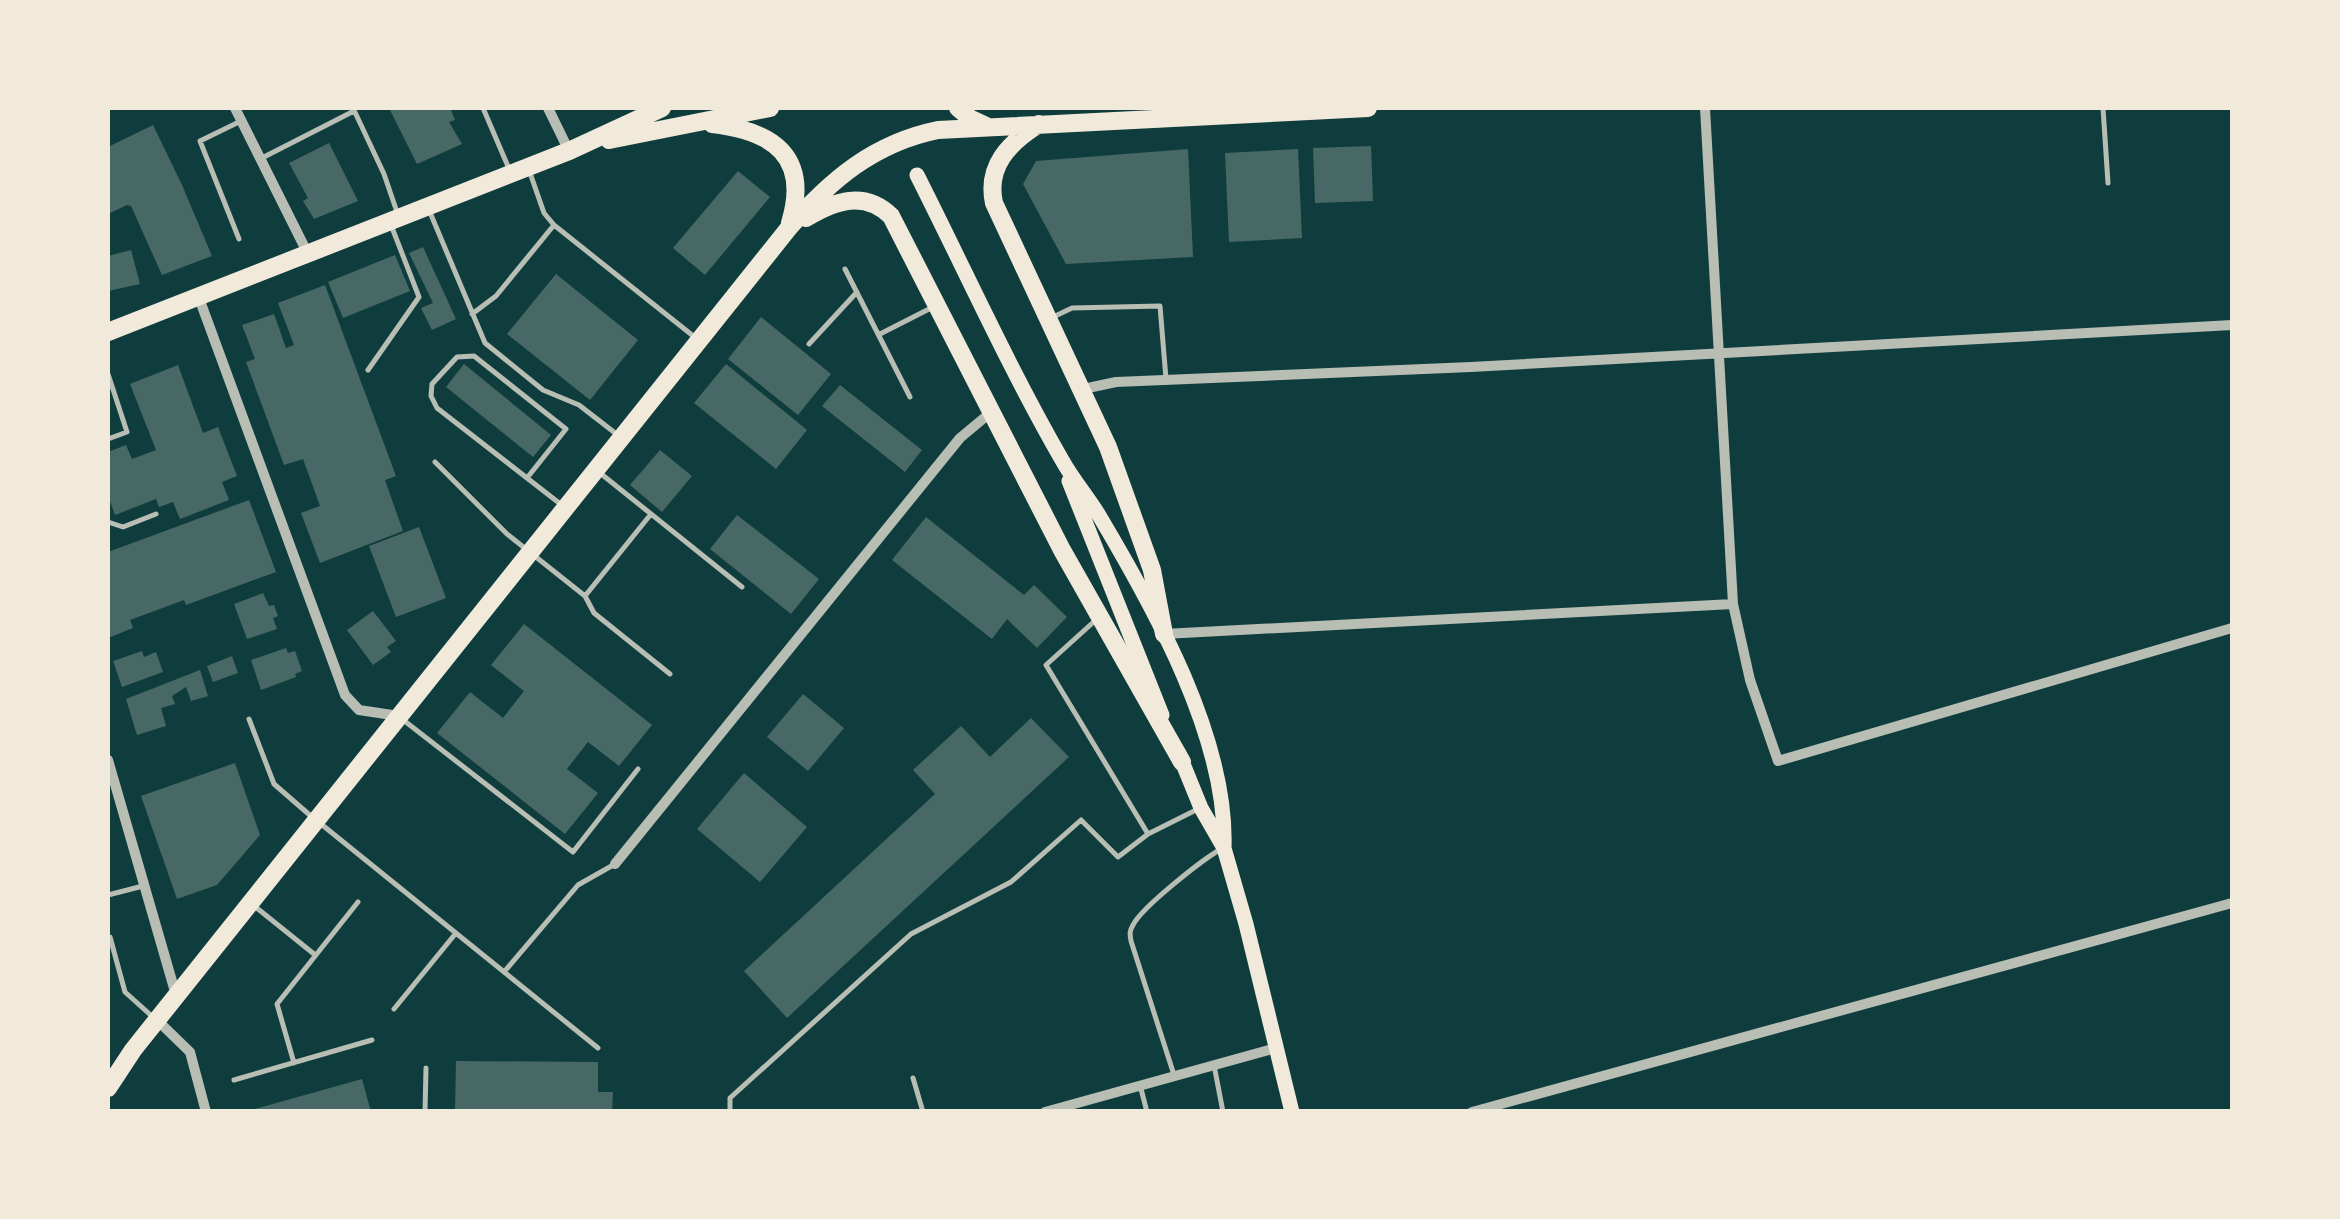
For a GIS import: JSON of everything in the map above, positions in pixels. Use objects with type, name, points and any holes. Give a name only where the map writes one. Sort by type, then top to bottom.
[{"type":"highway","points":[[108,332],[570,151],[662,108]]},
{"type":"highway","points":[[570,151],[770,108]]},
{"type":"highway","points":[[958,108],[986,126]]},
{"type":"highway","points":[[108,1088],[157,1020],[565,508],[788,229],[829,185],[883,148],[925,133],[1114,114],[1368,108]]},
{"type":"highway","points":[[692,124],[743,130],[779,147],[792,164],[797,182],[788,229]]},
{"type":"highway","points":[[1039,124],[1002,156],[993,173],[991,192],[1002,226],[1083,389],[1145,548],[1164,634]]},
{"type":"highway","points":[[788,229],[842,200],[875,203],[898,225],[990,413],[1182,762]]},
{"type":"highway","points":[[108,1077],[134,1050]]},
{"type":"main road","points":[[917,175],[1063,462],[1101,519],[1164,634],[1214,768],[1224,816],[1224,848]]},
{"type":"main road","points":[[1063,462],[1086,528],[1201,808],[1224,848],[1292,1112]]},
{"type":"street","points":[[235,108],[308,255]]},
{"type":"street","points":[[548,108],[570,151]]},
{"type":"street","points":[[1705,108],[1733,604],[1750,680],[1778,761],[2232,628]]},
{"type":"street","points":[[199,298],[345,695],[359,710],[399,716]]},
{"type":"street","points":[[1083,389],[1116,382],[1471,367],[2232,325]]},
{"type":"street","points":[[615,864],[960,438],[990,413]]},
{"type":"street","points":[[1164,634],[1733,604]]},
{"type":"street","points":[[108,760],[176,996]]},
{"type":"street","points":[[1472,1112],[2232,903]]},
{"type":"street","points":[[157,1020],[190,1052],[206,1112]]},
{"type":"street","points":[[1045,1112],[1276,1048]]},
{"type":"lane","points":[[483,108],[554,225],[699,341]]},
{"type":"lane","points":[[2102,108],[2108,182]]},
{"type":"lane","points":[[260,158],[354,110],[384,174],[420,297],[368,370]]},
{"type":"lane","points":[[240,240],[200,141],[242,120]]},
{"type":"lane","points":[[428,207],[482,337],[544,390],[579,405],[622,438]]},
{"type":"lane","points":[[472,315],[496,296],[554,225]]},
{"type":"lane","points":[[845,269],[910,397]]},
{"type":"lane","points":[[810,344],[857,292]]},
{"type":"lane","points":[[880,334],[937,305]]},
{"type":"lane","points":[[1049,319],[1072,308],[1160,306],[1166,380]]},
{"type":"lane","points":[[527,478],[566,429],[469,354],[457,357],[430,390],[433,402],[454,421],[565,508]]},
{"type":"lane","points":[[108,374],[127,432],[108,439]]},
{"type":"lane","points":[[435,462],[507,534],[584,596],[594,612],[670,674]]},
{"type":"lane","points":[[596,470],[742,587]]},
{"type":"lane","points":[[108,522],[123,527],[156,514]]},
{"type":"lane","points":[[584,596],[651,514]]},
{"type":"lane","points":[[1100,617],[1046,665],[1148,834]]},
{"type":"lane","points":[[399,716],[572,852],[638,770]]},
{"type":"lane","points":[[249,719],[274,784],[598,1048]]},
{"type":"lane","points":[[730,1112],[730,1098],[911,934],[1011,882],[1081,820],[1118,856],[1148,834],[1201,808]]},
{"type":"lane","points":[[1175,1076],[1131,942],[1131,929],[1196,867],[1224,848]]},
{"type":"lane","points":[[504,972],[578,884],[615,864]]},
{"type":"lane","points":[[108,895],[144,885]]},
{"type":"lane","points":[[294,1063],[276,1004],[358,902]]},
{"type":"lane","points":[[250,903],[316,955]]},
{"type":"lane","points":[[108,925],[124,992],[157,1020]]},
{"type":"lane","points":[[394,1009],[456,933]]},
{"type":"lane","points":[[234,1080],[372,1040]]},
{"type":"lane","points":[[1214,1066],[1223,1112]]},
{"type":"lane","points":[[426,1068],[426,1112]]},
{"type":"lane","points":[[913,1078],[923,1112]]},
{"type":"lane","points":[[1140,1085],[1147,1112]]},
{"type":"building","points":[[389,108],[450,108],[455,120],[449,122],[462,144],[417,164]]},
{"type":"building","points":[[153,125],[212,256],[162,275],[131,206],[108,214],[108,147]]},
{"type":"building","points":[[329,143],[358,201],[314,219],[303,201],[308,198],[289,163]]},
{"type":"building","points":[[1371,146],[1373,201],[1315,203],[1313,148]]},
{"type":"building","points":[[1188,149],[1193,257],[1066,264],[1023,184],[1036,161]]},
{"type":"building","points":[[1298,149],[1302,238],[1229,242],[1225,153]]},
{"type":"building","points":[[738,171],[770,197],[705,275],[673,248]]},
{"type":"building","points":[[423,247],[456,319],[432,330],[421,308],[433,303],[409,253]]},
{"type":"building","points":[[131,250],[140,284],[108,291],[108,256]]},
{"type":"building","points":[[395,255],[410,291],[343,318],[328,282]]},
{"type":"building","points":[[556,274],[638,340],[590,400],[507,334]]},
{"type":"building","points":[[325,285],[396,476],[385,480],[403,531],[320,563],[301,513],[320,506],[303,459],[284,465],[246,362],[255,359],[242,325],[274,314],[286,348],[294,345],[278,303]]},
{"type":"building","points":[[761,317],[831,374],[798,415],[728,359]]},
{"type":"building","points":[[464,364],[551,435],[533,457],[446,387]]},
{"type":"building","points":[[726,364],[807,430],[776,469],[694,403]]},
{"type":"building","points":[[178,365],[203,433],[218,427],[237,476],[222,482],[229,500],[180,519],[173,502],[159,507],[156,499],[115,515],[108,496],[108,452],[126,445],[132,459],[156,450],[130,384]]},
{"type":"building","points":[[840,385],[922,450],[905,472],[822,406]]},
{"type":"building","points":[[660,450],[692,476],[662,512],[630,485]]},
{"type":"building","points":[[249,500],[276,572],[186,605],[184,600],[130,620],[133,628],[108,638],[108,552]]},
{"type":"building","points":[[737,515],[819,579],[791,614],[710,549]]},
{"type":"building","points":[[926,517],[1024,595],[1034,585],[1067,617],[1037,648],[1007,619],[992,639],[892,560]]},
{"type":"building","points":[[419,527],[446,598],[396,617],[369,546]]},
{"type":"building","points":[[263,593],[269,606],[274,605],[277,629],[247,639],[234,604]]},
{"type":"building","points":[[373,611],[396,641],[387,647],[391,652],[373,665],[347,630]]},
{"type":"building","points":[[524,624],[652,725],[619,766],[588,742],[567,769],[598,793],[565,834],[437,733],[470,692],[503,718],[524,691],[491,665]]},
{"type":"building","points":[[286,648],[288,653],[295,651],[302,671],[261,690],[251,660]]},
{"type":"building","points":[[142,651],[144,657],[156,652],[163,672],[122,687],[113,661]]},
{"type":"building","points":[[232,656],[238,673],[213,682],[207,666]]},
{"type":"building","points":[[200,670],[208,696],[191,701],[186,687],[172,696],[175,704],[161,708],[166,726],[137,735],[126,699]]},
{"type":"building","points":[[803,694],[844,728],[808,771],[767,737]]},
{"type":"building","points":[[1031,718],[1069,757],[787,1018],[744,971],[935,794],[913,770],[961,726],[990,757]]},
{"type":"building","points":[[235,763],[260,835],[217,885],[177,899],[141,796]]},
{"type":"building","points":[[744,773],[807,827],[760,882],[697,829]]},
{"type":"building","points":[[456,1061],[598,1062],[598,1092],[613,1092],[612,1112],[455,1112]]},
{"type":"building","points":[[362,1079],[371,1112],[251,1112],[251,1110]]}]
